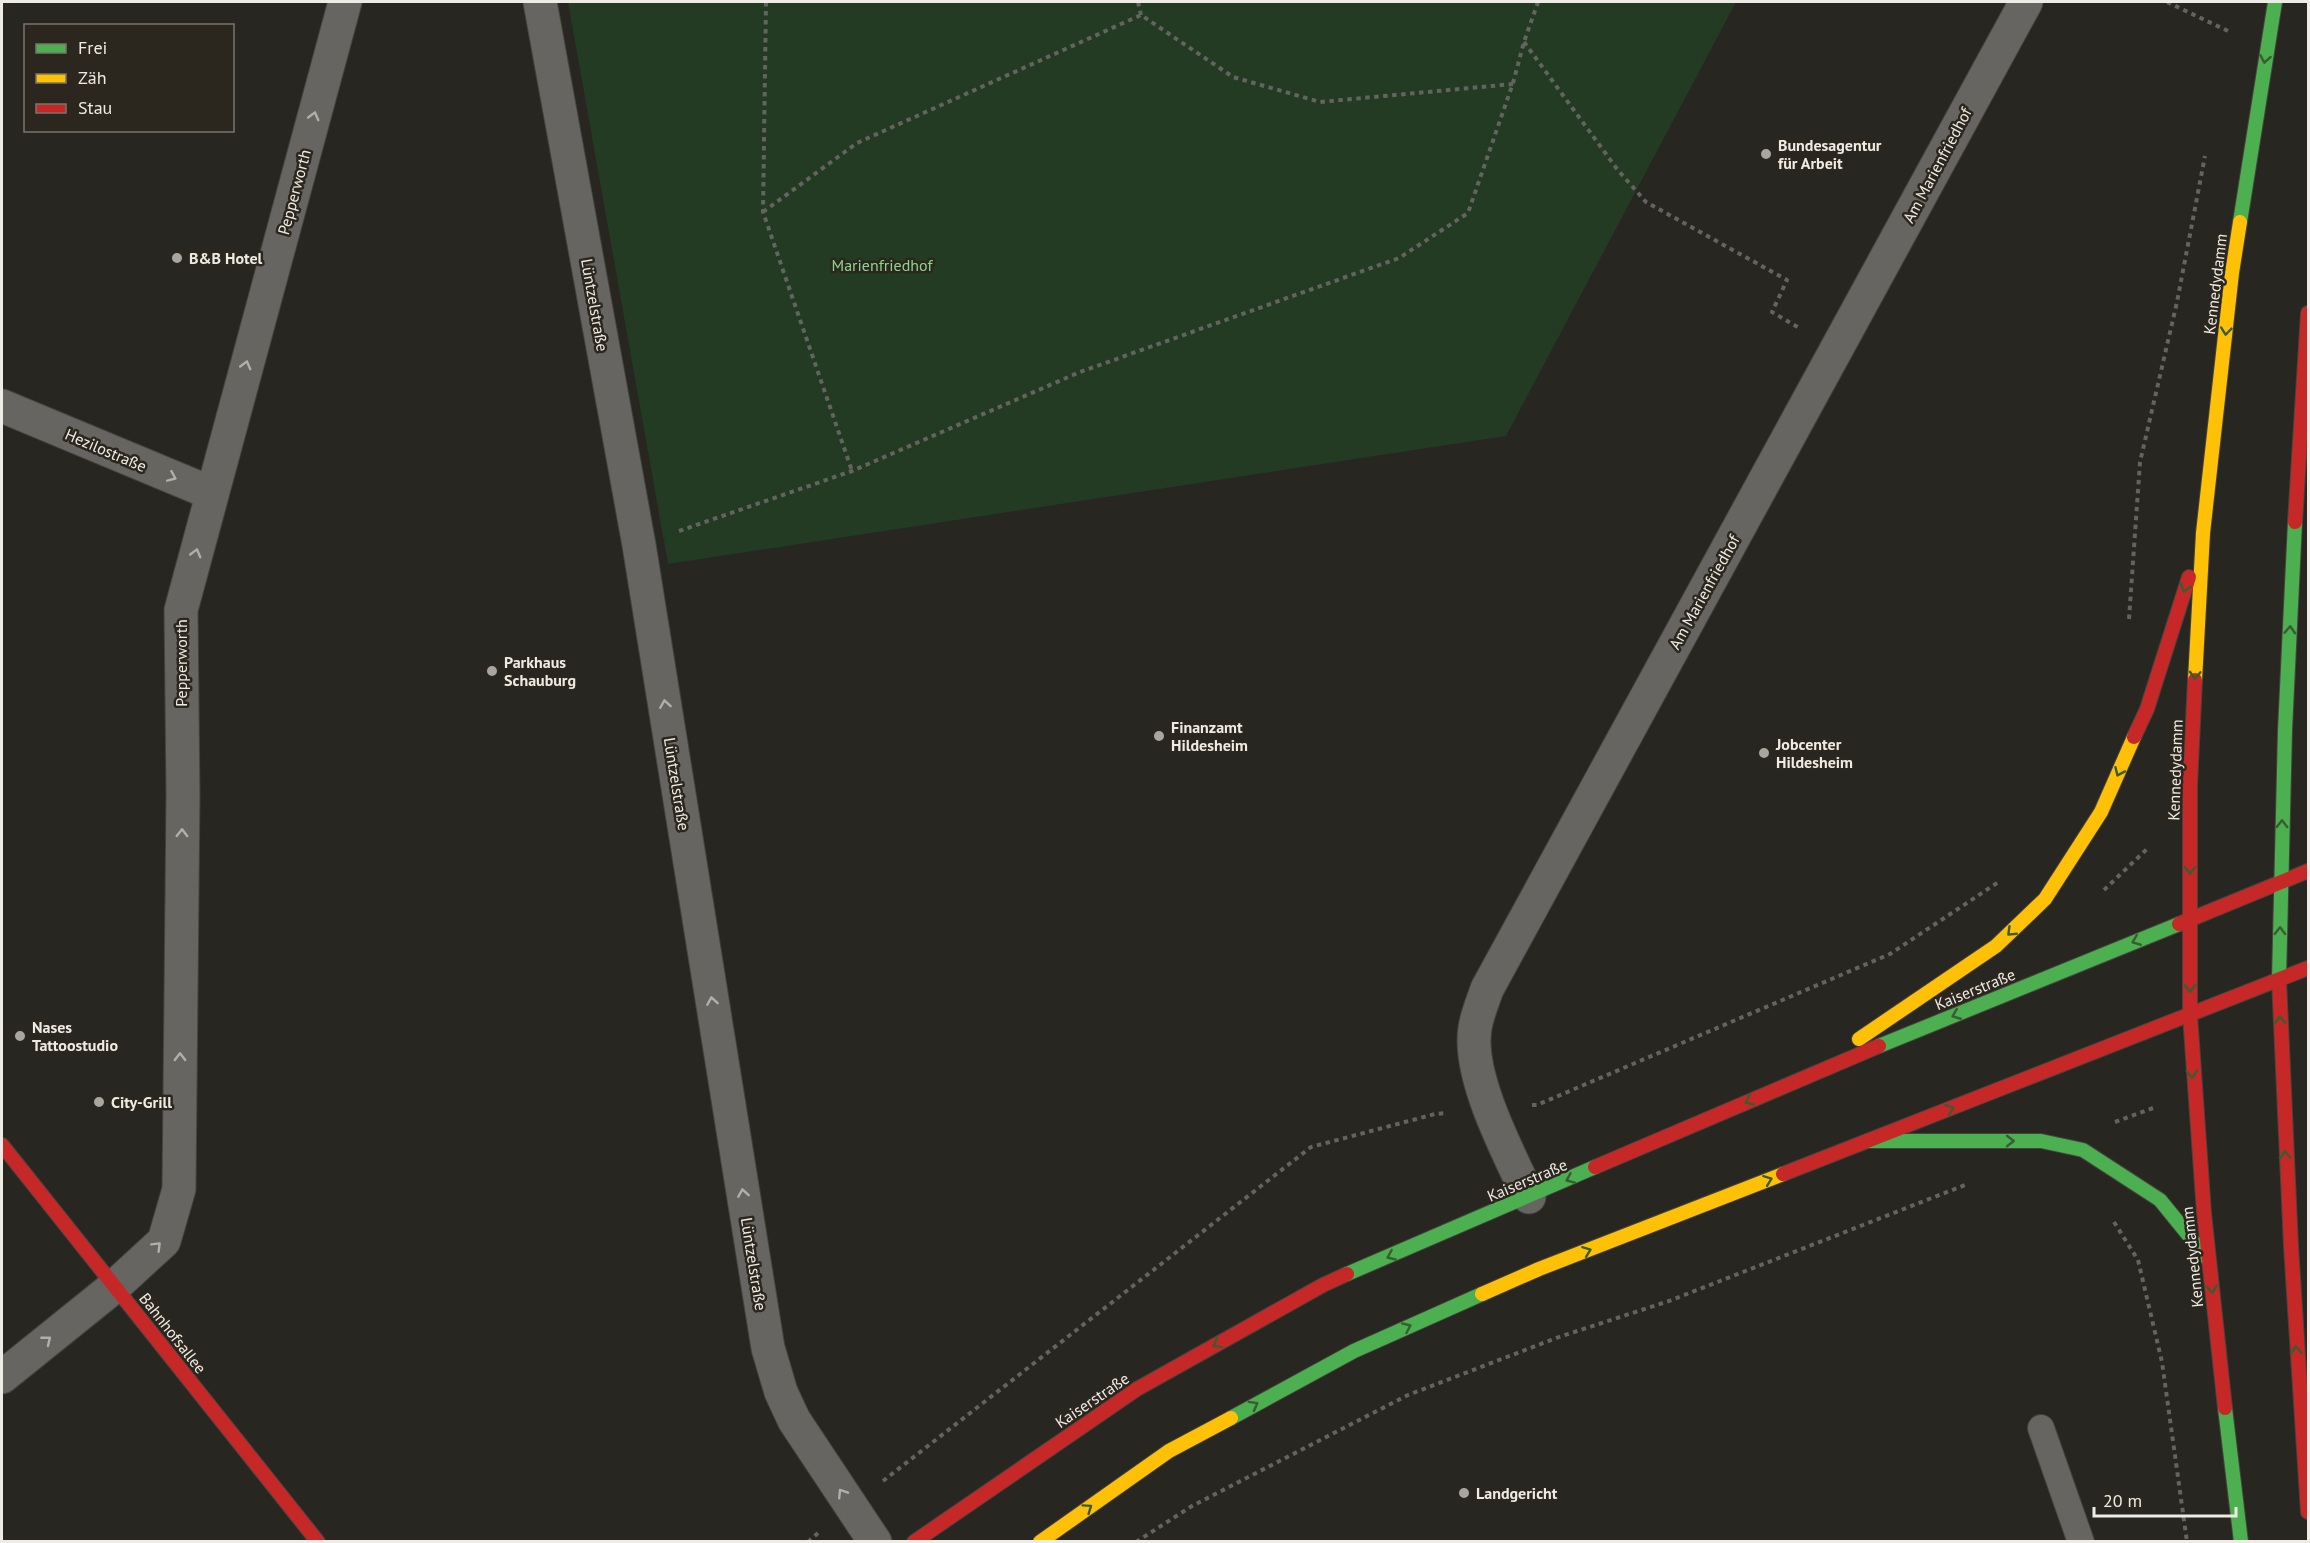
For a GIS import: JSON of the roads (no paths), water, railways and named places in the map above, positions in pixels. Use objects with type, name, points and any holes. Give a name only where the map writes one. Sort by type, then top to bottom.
[{"type":"main road","name":"Kennedydamm","points":[[2241,1542],[2208,1259],[2193,1094],[2190,1015],[2190,785],[2203,533],[2232,273],[2275,2]]},
{"type":"main road","points":[[2308,313],[2283,785],[2279,980],[2295,1345],[2308,1512]]},
{"type":"main road","points":[[1802,1078],[1996,946],[2045,899],[2101,812],[2146,709],[2203,533]]},
{"type":"main road","name":"Kaiserstraße","points":[[914,1542],[1148,1383],[1323,1285],[1802,1078],[2308,871]]},
{"type":"main road","points":[[1040,1542],[1068,1534],[1169,1451],[1354,1351],[1539,1269],[2308,968]]},
{"type":"main road","points":[[1868,1141],[2041,1141],[2083,1150],[2160,1200],[2208,1259]]},
{"type":"main road","name":"Bahnhofsallee","points":[[2,1145],[318,1542]]},
{"type":"street","name":"Pepperworth","points":[[2,1377],[115,1286],[164,1241],[179,1190],[183,795],[181,610],[345,2]]},
{"type":"street","name":"Lüntzelstraße","points":[[540,2],[639,545],[768,1348],[781,1392],[794,1420],[875,1542]]},
{"type":"street","name":"Am Marienfriedhof","points":[[1529,1197],[1489,1109],[1476,1059],[1475,1029],[1487,988],[2026,2]]},
{"type":"street","name":"Hezilostraße","points":[[2,406],[212,493]]},
{"type":"lane","points":[[2041,1428],[2081,1542]]},
{"type":"place","name":"Bundesagentur für Arbeit","points":[[1766,154]]},
{"type":"place","name":"B&B Hotel","points":[[177,258]]},
{"type":"place","name":"Parkhaus Schauburg","points":[[492,671]]},
{"type":"place","name":"Finanzamt Hildesheim","points":[[1159,736]]},
{"type":"place","name":"Jobcenter Hildesheim","points":[[1764,753]]},
{"type":"place","name":"Nases Tattoostudio","points":[[20,1036]]},
{"type":"place","name":"City-Grill","points":[[99,1102]]},
{"type":"place","name":"Landgericht","points":[[1464,1493]]},
{"type":"park label","name":"Marienfriedhof","points":[[882,265]]}]
